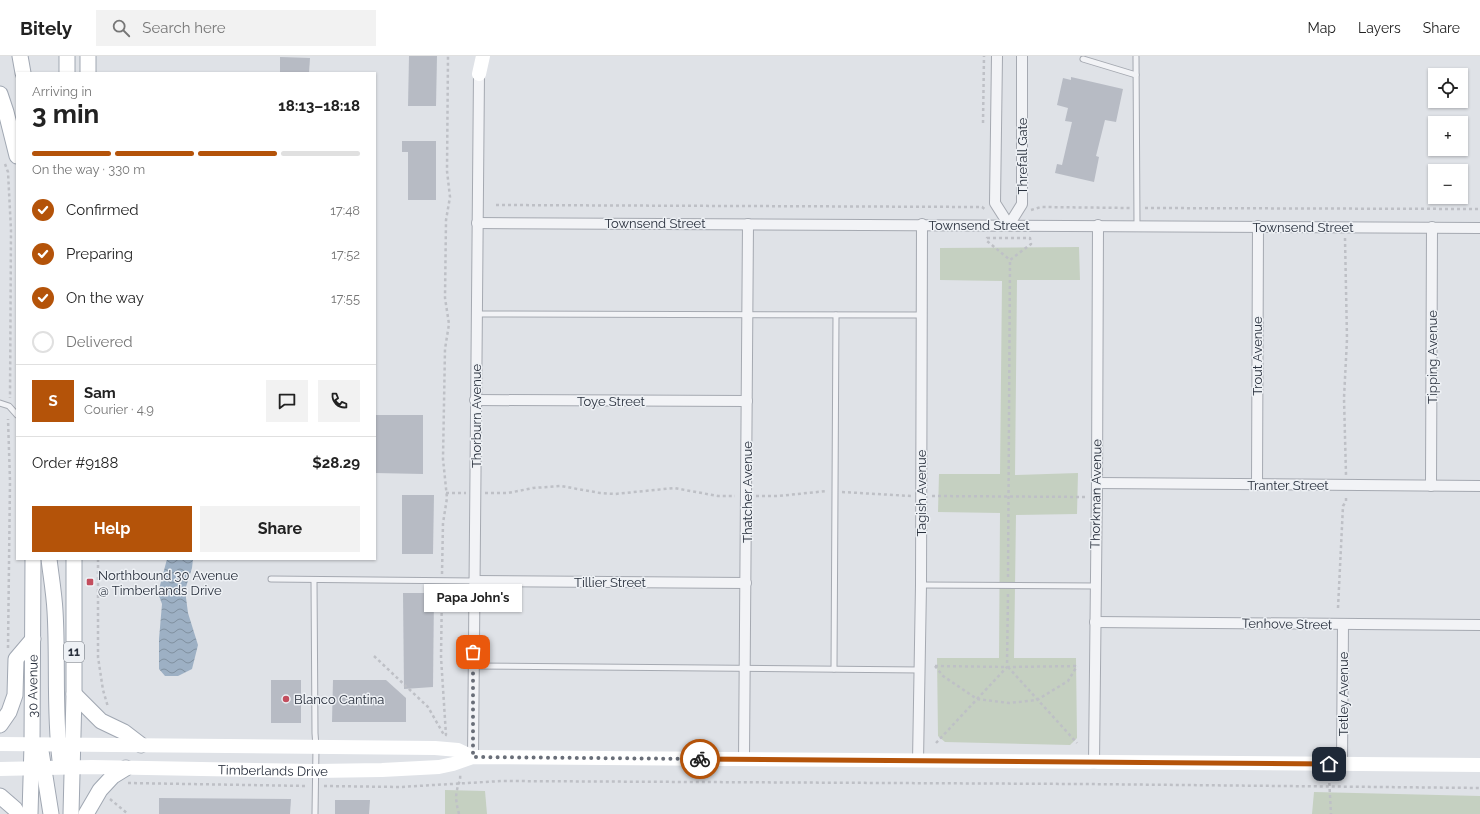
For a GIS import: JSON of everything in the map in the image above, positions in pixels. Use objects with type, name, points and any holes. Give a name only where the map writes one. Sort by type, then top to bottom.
[{"type":"main road","points":[[20,56],[23,72]]},
{"type":"main road","points":[[67,56],[67,72]]},
{"type":"main road","points":[[88,56],[88,72]]},
{"type":"main road","points":[[0,94],[6,112],[10,158]]},
{"type":"main road","name":"30 Avenue","points":[[30,814],[38,768],[32,744],[33,560]]},
{"type":"main road","points":[[49,560],[55,610],[56,709],[65,745]]},
{"type":"main road","name":"11","points":[[71,814],[72,767],[65,745],[74,694],[74,560]]},
{"type":"main road","points":[[0,725],[9,712],[15,695],[16,659],[33,640]]},
{"type":"main road","points":[[74,694],[101,721],[124,732],[141,745]]},
{"type":"main road","points":[[38,768],[45,782],[51,814]]},
{"type":"main road","points":[[86,814],[100,790],[113,776],[126,768]]},
{"type":"main road","points":[[0,796],[18,814]]},
{"type":"street","points":[[474,56],[479,74]]},
{"type":"street","points":[[479,74],[483,56]]},
{"type":"street","name":"Threfall Gate","points":[[997,56],[995,203],[1009,225],[1022,204],[1022,56]]},
{"type":"street","name":"Thorburn Avenue","points":[[473,757],[479,74]]},
{"type":"street","name":"Townsend Street","points":[[477,223],[922,224],[1480,228]]},
{"type":"street","name":"Thatcher Avenue","points":[[744,759],[746,669],[748,224]]},
{"type":"street","name":"Tagish Avenue","points":[[918,761],[921,584],[922,224]]},
{"type":"street","name":"Thorkman Avenue","points":[[1094,763],[1098,225]]},
{"type":"street","name":"Trout Avenue","points":[[1257,485],[1258,226]]},
{"type":"street","name":"Tipping Avenue","points":[[1431,486],[1432,227]]},
{"type":"street","name":"Toye Street","points":[[475,400],[747,401]]},
{"type":"street","name":"Tranter Street","points":[[1097,483],[1480,486]]},
{"type":"street","name":"Tillier Street","points":[[474,581],[746,583]]},
{"type":"street","name":"Tenhove Street","points":[[1095,622],[1480,625]]},
{"type":"street","name":"Tetley Avenue","points":[[1342,764],[1343,624]]},
{"type":"street","name":"Timberlands Drive","points":[[0,744],[435,748],[458,750],[473,757]]},
{"type":"street","name":"Timberlands Drive","points":[[0,769],[72,767],[316,771],[382,770],[439,767],[473,757],[1480,765]]},
{"type":"lane","points":[[1136,57],[1137,226]]},
{"type":"lane","points":[[1082,59],[1136,75]]},
{"type":"lane","points":[[476,314],[922,315]]},
{"type":"lane","points":[[834,669],[836,315]]},
{"type":"lane","points":[[0,403],[9,406],[16,414]]},
{"type":"lane","points":[[271,579],[474,581]]},
{"type":"lane","points":[[314,580],[316,814]]},
{"type":"lane","points":[[921,584],[1095,586]]},
{"type":"lane","points":[[473,666],[920,670]]},
{"type":"path","points":[[446,735],[441,657],[442,523],[446,493],[443,459],[445,349],[449,324],[445,298],[446,220],[450,197],[447,171],[448,56]]},
{"type":"path","points":[[10,158],[8,172],[11,230],[10,401]]},
{"type":"path","points":[[496,205],[975,207],[987,210]]},
{"type":"path","points":[[1034,210],[1041,207],[1480,209]]},
{"type":"path","points":[[1345,208],[1346,213]]},
{"type":"path","points":[[1346,235],[1347,339],[1344,398],[1346,466]]},
{"type":"path","points":[[987,238],[1030,238],[1031,244],[1010,260],[987,241],[987,238]]},
{"type":"path","points":[[936,743],[1007,667],[1010,260]]},
{"type":"path","points":[[8,412],[10,481],[8,652]]},
{"type":"path","points":[[483,493],[508,493],[533,488],[561,486],[600,494],[615,494],[674,488],[718,496],[778,496],[834,491],[913,496]]},
{"type":"path","points":[[1338,608],[1343,506],[1346,500],[1346,492]]},
{"type":"path","points":[[446,493],[467,493]]},
{"type":"path","points":[[928,496],[1008,498],[1087,497]]},
{"type":"path","points":[[98,560],[98,657],[105,702]]},
{"type":"path","points":[[374,656],[428,707],[444,735],[451,736]]},
{"type":"path","points":[[935,666],[1007,667],[1078,666],[1068,681],[1037,700],[1009,703],[977,699],[943,676],[935,666]]},
{"type":"path","points":[[1007,667],[1076,743]]},
{"type":"path","points":[[459,814],[457,805],[457,788],[460,783],[460,773]]},
{"type":"path","points":[[1329,776],[1331,814]]},
{"type":"path","points":[[334,786],[400,787],[526,781],[1480,788]]},
{"type":"path","points":[[124,784],[298,786]]},
{"type":"path","points":[[113,794],[109,798],[128,814]]},
{"type":"green space","points":[[1079,247],[1080,280],[1017,280],[1015,475],[1078,473],[1077,514],[1016,515],[1014,658],[1076,658],[1077,738],[1070,745],[945,742],[938,736],[937,658],[999,658],[1000,513],[938,512],[939,474],[1000,474],[1002,281],[940,280],[940,248]]},
{"type":"green space","points":[[445,790],[485,791],[487,814],[445,814]]},
{"type":"green space","points":[[1314,792],[1480,796],[1480,814],[1312,814]]},
{"type":"water","points":[[167,560],[193,560],[185,590],[188,613],[198,645],[192,669],[178,676],[165,676],[159,669],[159,639],[162,604],[158,593]]},
{"type":"building","points":[[409,56],[437,56],[436,106],[408,106]]},
{"type":"building","points":[[280,57],[310,58],[309,72],[280,72]]},
{"type":"building","points":[[1071,77],[1123,89],[1116,122],[1105,120],[1096,156],[1099,157],[1094,182],[1055,173],[1057,164],[1062,165],[1072,122],[1065,121],[1068,108],[1057,105],[1063,78],[1071,80]]},
{"type":"building","points":[[402,141],[436,141],[436,200],[408,200],[408,152],[402,152]]},
{"type":"building","points":[[376,415],[423,415],[423,474],[376,473]]},
{"type":"building","points":[[402,495],[434,495],[433,554],[402,554]]},
{"type":"building","points":[[403,593],[434,593],[433,687],[404,689]]},
{"type":"building","points":[[271,680],[301,680],[301,723],[271,723]]},
{"type":"building","points":[[333,680],[386,680],[406,698],[406,722],[332,722]]},
{"type":"building","points":[[159,798],[291,799],[290,814],[159,814]]},
{"type":"building","points":[[335,800],[370,800],[369,814],[335,814]]},
{"type":"way so far","points":[[473,652],[473,757],[700,759]]},
{"type":"place","name":"Northbound 30 Avenue @ Timberlands Drive","points":[[90,582]]},
{"type":"place","name":"Papa John's","points":[[473,652]]},
{"type":"place","name":"Blanco Cantina","points":[[286,699]]},
{"type":"route","points":[[700,759],[1329,764]]}]
